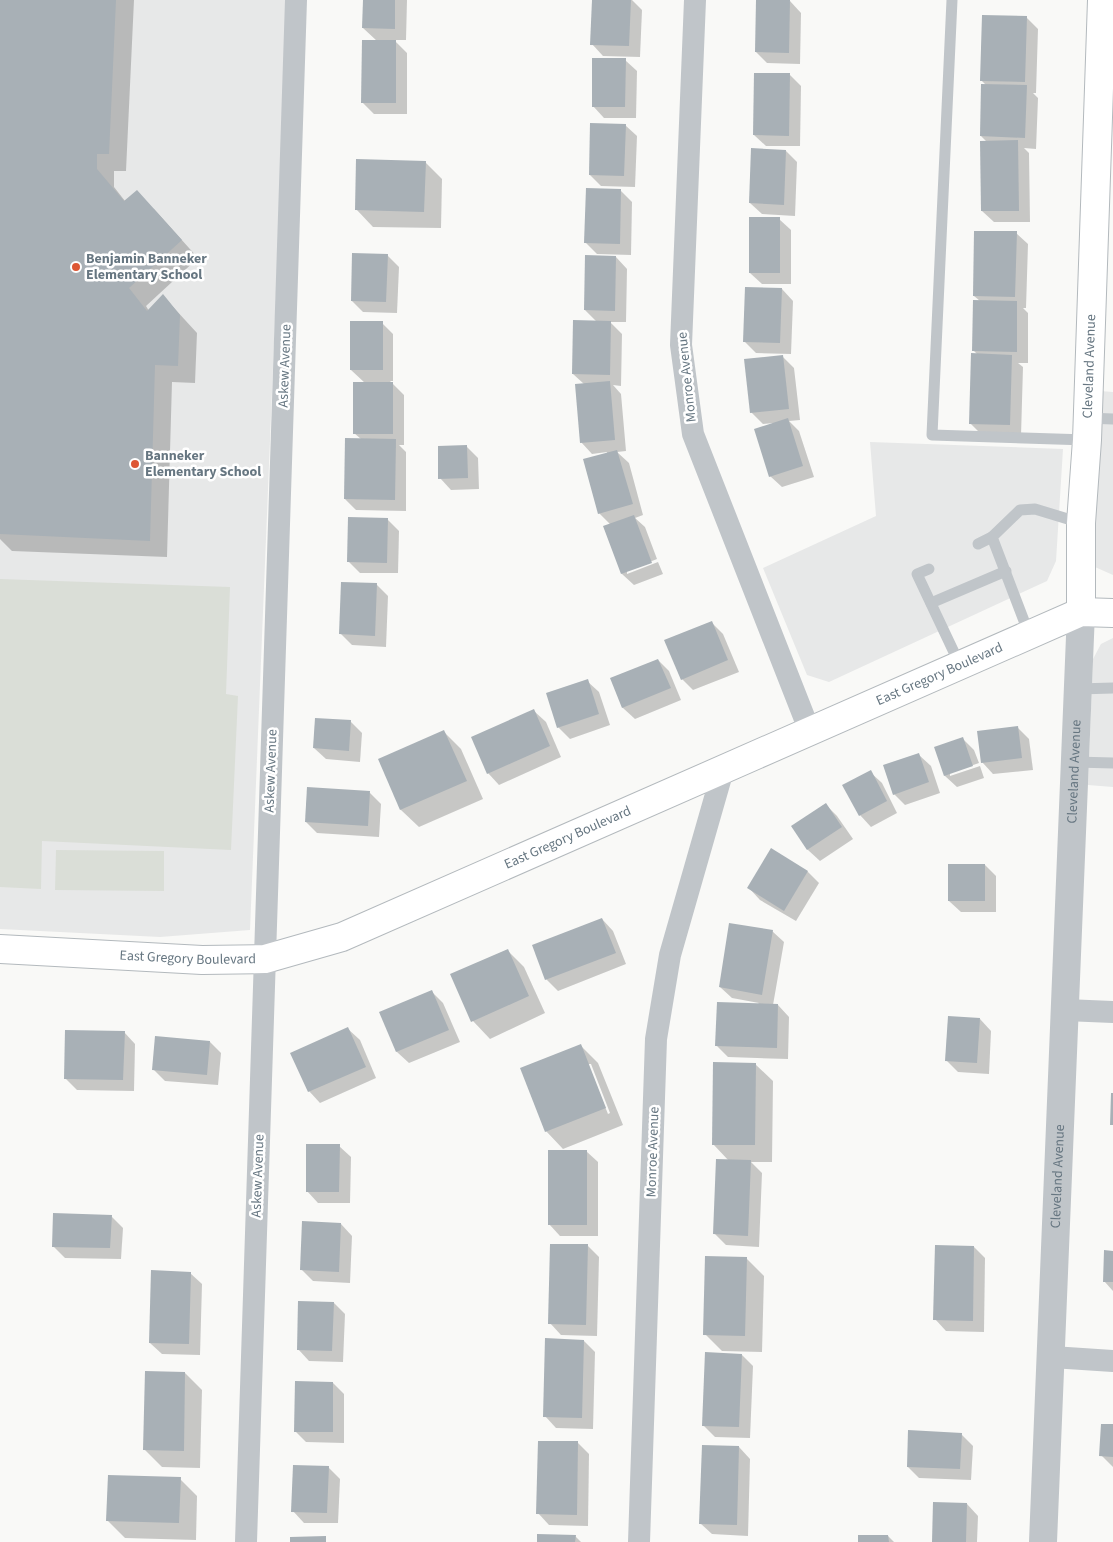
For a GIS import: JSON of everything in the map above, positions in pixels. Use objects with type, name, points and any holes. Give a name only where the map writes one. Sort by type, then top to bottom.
[{"type":"main road","name":"Cleveland Avenue","points":[[1081,612],[1081,523],[1096,426],[1102,0]]},
{"type":"main road","name":"East Gregory Boulevard","points":[[0,949],[202,960],[265,959],[342,937],[1081,612],[1113,613]]},
{"type":"street","name":"Askew Avenue","points":[[246,1542],[296,0]]},
{"type":"street","name":"Monroe Avenue","points":[[695,0],[681,345],[686,396],[693,434],[810,732]]},
{"type":"street","name":"Cleveland Avenue","points":[[1043,1542],[1081,612]]},
{"type":"street","name":"Monroe Avenue","points":[[639,1542],[656,1039],[670,955],[723,770]]},
{"type":"street","points":[[1065,1010],[1113,1012]]},
{"type":"street","points":[[1052,1357],[1113,1361]]},
{"type":"lane","points":[[952,0],[932,435],[1096,426]]},
{"type":"lane","points":[[978,544],[992,538],[1020,510],[1035,509],[1081,523]]},
{"type":"lane","points":[[992,538],[1029,635]]},
{"type":"lane","points":[[929,569],[917,574],[961,665]]},
{"type":"lane","points":[[931,603],[1006,571]]},
{"type":"lane","points":[[1078,689],[1113,688]]},
{"type":"lane","points":[[1075,762],[1113,763]]},
{"type":"shaded area","name":"Banneker Elementary School","points":[[0,0],[288,0],[250,930],[160,937],[0,929]]},
{"type":"shaded area","points":[[1100,391],[1113,392],[1113,575],[1095,567],[1093,543]]},
{"type":"shaded area","points":[[870,442],[1063,449],[1056,561],[1047,581],[829,682],[807,675],[763,568],[876,516]]},
{"type":"shaded area","points":[[0,579],[230,587],[226,694],[238,696],[231,850],[42,841],[41,889],[0,887]]},
{"type":"shaded area","points":[[1113,638],[1113,787],[1088,785],[1093,659],[1101,644]]},
{"type":"shaded area","points":[[56,850],[164,851],[164,891],[55,890]]},
{"type":"building","name":"Benjamin Banneker Elementary School","points":[[0,0],[116,0],[109,154],[97,154],[97,169],[124,201],[137,190],[182,240],[129,288],[147,311],[163,294],[180,315],[178,366],[155,365],[150,541],[0,534]]},
{"type":"building","points":[[363,0],[395,0],[395,29],[362,28]]},
{"type":"building","points":[[592,0],[631,0],[629,46],[590,45]]},
{"type":"building","points":[[756,0],[790,0],[789,53],[755,52]]},
{"type":"building","points":[[982,15],[1027,16],[1025,82],[980,81]]},
{"type":"building","points":[[362,40],[396,40],[396,103],[361,103]]},
{"type":"building","points":[[592,58],[626,58],[625,107],[592,107]]},
{"type":"building","points":[[754,73],[790,73],[789,136],[753,135]]},
{"type":"building","points":[[981,84],[1027,85],[1025,138],[980,136]]},
{"type":"building","points":[[590,123],[626,124],[624,176],[589,175]]},
{"type":"building","points":[[1018,140],[1019,211],[981,211],[980,141]]},
{"type":"building","points":[[751,148],[786,150],[784,205],[749,203]]},
{"type":"building","points":[[356,159],[426,161],[424,212],[355,210]]},
{"type":"building","points":[[586,188],[621,189],[620,244],[584,243]]},
{"type":"building","points":[[749,217],[780,217],[780,273],[749,273]]},
{"type":"building","points":[[974,231],[1017,231],[1015,297],[973,296]]},
{"type":"building","points":[[352,253],[388,254],[386,302],[351,301]]},
{"type":"building","points":[[585,255],[616,256],[615,311],[584,310]]},
{"type":"building","points":[[745,287],[782,288],[780,343],[743,342]]},
{"type":"building","points":[[973,300],[1017,301],[1017,352],[972,351]]},
{"type":"building","points":[[573,320],[611,321],[610,375],[572,374]]},
{"type":"building","points":[[350,321],[383,321],[383,370],[350,370]]},
{"type":"building","points":[[971,353],[1012,355],[1010,425],[969,424]]},
{"type":"building","points":[[783,355],[789,409],[750,413],[744,359]]},
{"type":"building","points":[[610,381],[615,440],[580,443],[575,384]]},
{"type":"building","points":[[353,382],[393,382],[393,434],[353,434]]},
{"type":"building","points":[[788,418],[803,466],[769,477],[754,429]]},
{"type":"building","points":[[345,438],[396,439],[395,500],[344,499]]},
{"type":"building","points":[[467,445],[468,478],[438,479],[438,446]]},
{"type":"building","points":[[617,450],[633,504],[598,514],[583,459]]},
{"type":"building","points":[[634,515],[652,563],[621,574],[603,526]]},
{"type":"building","points":[[348,517],[388,518],[387,563],[347,562]]},
{"type":"building","points":[[341,582],[377,583],[375,636],[339,634]]},
{"type":"building","points":[[712,621],[728,660],[681,680],[664,640]]},
{"type":"building","points":[[658,659],[671,688],[622,708],[610,678]]},
{"type":"building","points":[[588,679],[599,714],[557,728],[546,693]]},
{"type":"building","points":[[534,709],[550,746],[487,774],[471,737]]},
{"type":"building","points":[[315,718],[351,720],[349,751],[313,748]]},
{"type":"building","points":[[1018,726],[1022,758],[981,763],[977,731]]},
{"type":"building","points":[[444,730],[467,781],[400,810],[378,759]]},
{"type":"building","points":[[963,737],[973,766],[944,776],[934,747]]},
{"type":"building","points":[[919,753],[929,782],[893,795],[883,765]]},
{"type":"building","points":[[871,770],[887,801],[859,816],[842,785]]},
{"type":"building","points":[[307,787],[370,791],[368,826],[305,822]]},
{"type":"building","points":[[826,803],[842,827],[807,850],[791,826]]},
{"type":"building","points":[[771,848],[808,871],[784,911],[747,888]]},
{"type":"building","points":[[948,864],[985,864],[985,901],[948,901]]},
{"type":"building","points":[[602,918],[616,953],[545,980],[532,945]]},
{"type":"building","points":[[729,923],[773,930],[762,995],[719,987]]},
{"type":"building","points":[[508,949],[529,996],[471,1022],[450,974]]},
{"type":"building","points":[[432,990],[449,1030],[396,1052],[379,1012]]},
{"type":"building","points":[[717,1002],[778,1004],[777,1048],[715,1046]]},
{"type":"building","points":[[948,1016],[980,1018],[977,1063],[945,1061]]},
{"type":"building","points":[[348,1027],[366,1067],[308,1092],[290,1053]]},
{"type":"building","points":[[65,1030],[125,1031],[123,1080],[64,1079]]},
{"type":"building","points":[[155,1036],[210,1041],[207,1075],[152,1070]]},
{"type":"building","points":[[581,1044],[606,1108],[545,1132],[520,1068]]},
{"type":"building","points":[[713,1062],[756,1063],[755,1145],[712,1145]]},
{"type":"building","points":[[1111,1093],[1113,1093],[1113,1125],[1110,1125]]},
{"type":"building","points":[[306,1144],[340,1144],[339,1192],[306,1192]]},
{"type":"building","points":[[548,1150],[587,1150],[587,1225],[548,1225]]},
{"type":"building","points":[[716,1159],[751,1160],[748,1236],[713,1234]]},
{"type":"building","points":[[53,1213],[112,1215],[110,1248],[52,1247]]},
{"type":"building","points":[[302,1221],[341,1223],[339,1272],[300,1270]]},
{"type":"building","points":[[550,1244],[588,1244],[586,1325],[548,1324]]},
{"type":"building","points":[[935,1245],[974,1246],[973,1321],[933,1320]]},
{"type":"building","points":[[1104,1250],[1113,1251],[1113,1282],[1103,1282]]},
{"type":"building","points":[[705,1256],[747,1257],[745,1336],[703,1335]]},
{"type":"building","points":[[151,1270],[191,1272],[189,1344],[149,1343]]},
{"type":"building","points":[[298,1301],[334,1302],[332,1351],[297,1350]]},
{"type":"building","points":[[545,1338],[584,1340],[582,1418],[543,1417]]},
{"type":"building","points":[[705,1352],[742,1354],[739,1427],[702,1426]]},
{"type":"building","points":[[145,1371],[185,1372],[184,1451],[143,1450]]},
{"type":"building","points":[[295,1381],[333,1382],[333,1432],[294,1432]]},
{"type":"building","points":[[1101,1424],[1113,1424],[1113,1457],[1099,1456]]},
{"type":"building","points":[[908,1430],[962,1433],[960,1469],[907,1467]]},
{"type":"building","points":[[538,1441],[578,1441],[577,1515],[536,1514]]},
{"type":"building","points":[[702,1445],[739,1446],[737,1525],[699,1524]]},
{"type":"building","points":[[293,1465],[329,1466],[327,1513],[291,1512]]},
{"type":"building","points":[[108,1475],[181,1477],[179,1523],[106,1521]]},
{"type":"building","points":[[933,1502],[967,1503],[966,1542],[932,1542]]},
{"type":"building","points":[[537,1534],[576,1535],[575,1542],[537,1542]]},
{"type":"building","points":[[858,1535],[888,1535],[889,1542],[858,1542]]},
{"type":"building","points":[[326,1536],[326,1542],[290,1542],[290,1537]]},
{"type":"place","name":"Benjamin Banneker Elementary School","points":[[76,267]]},
{"type":"place","name":"Banneker Elementary School","points":[[135,464]]}]
